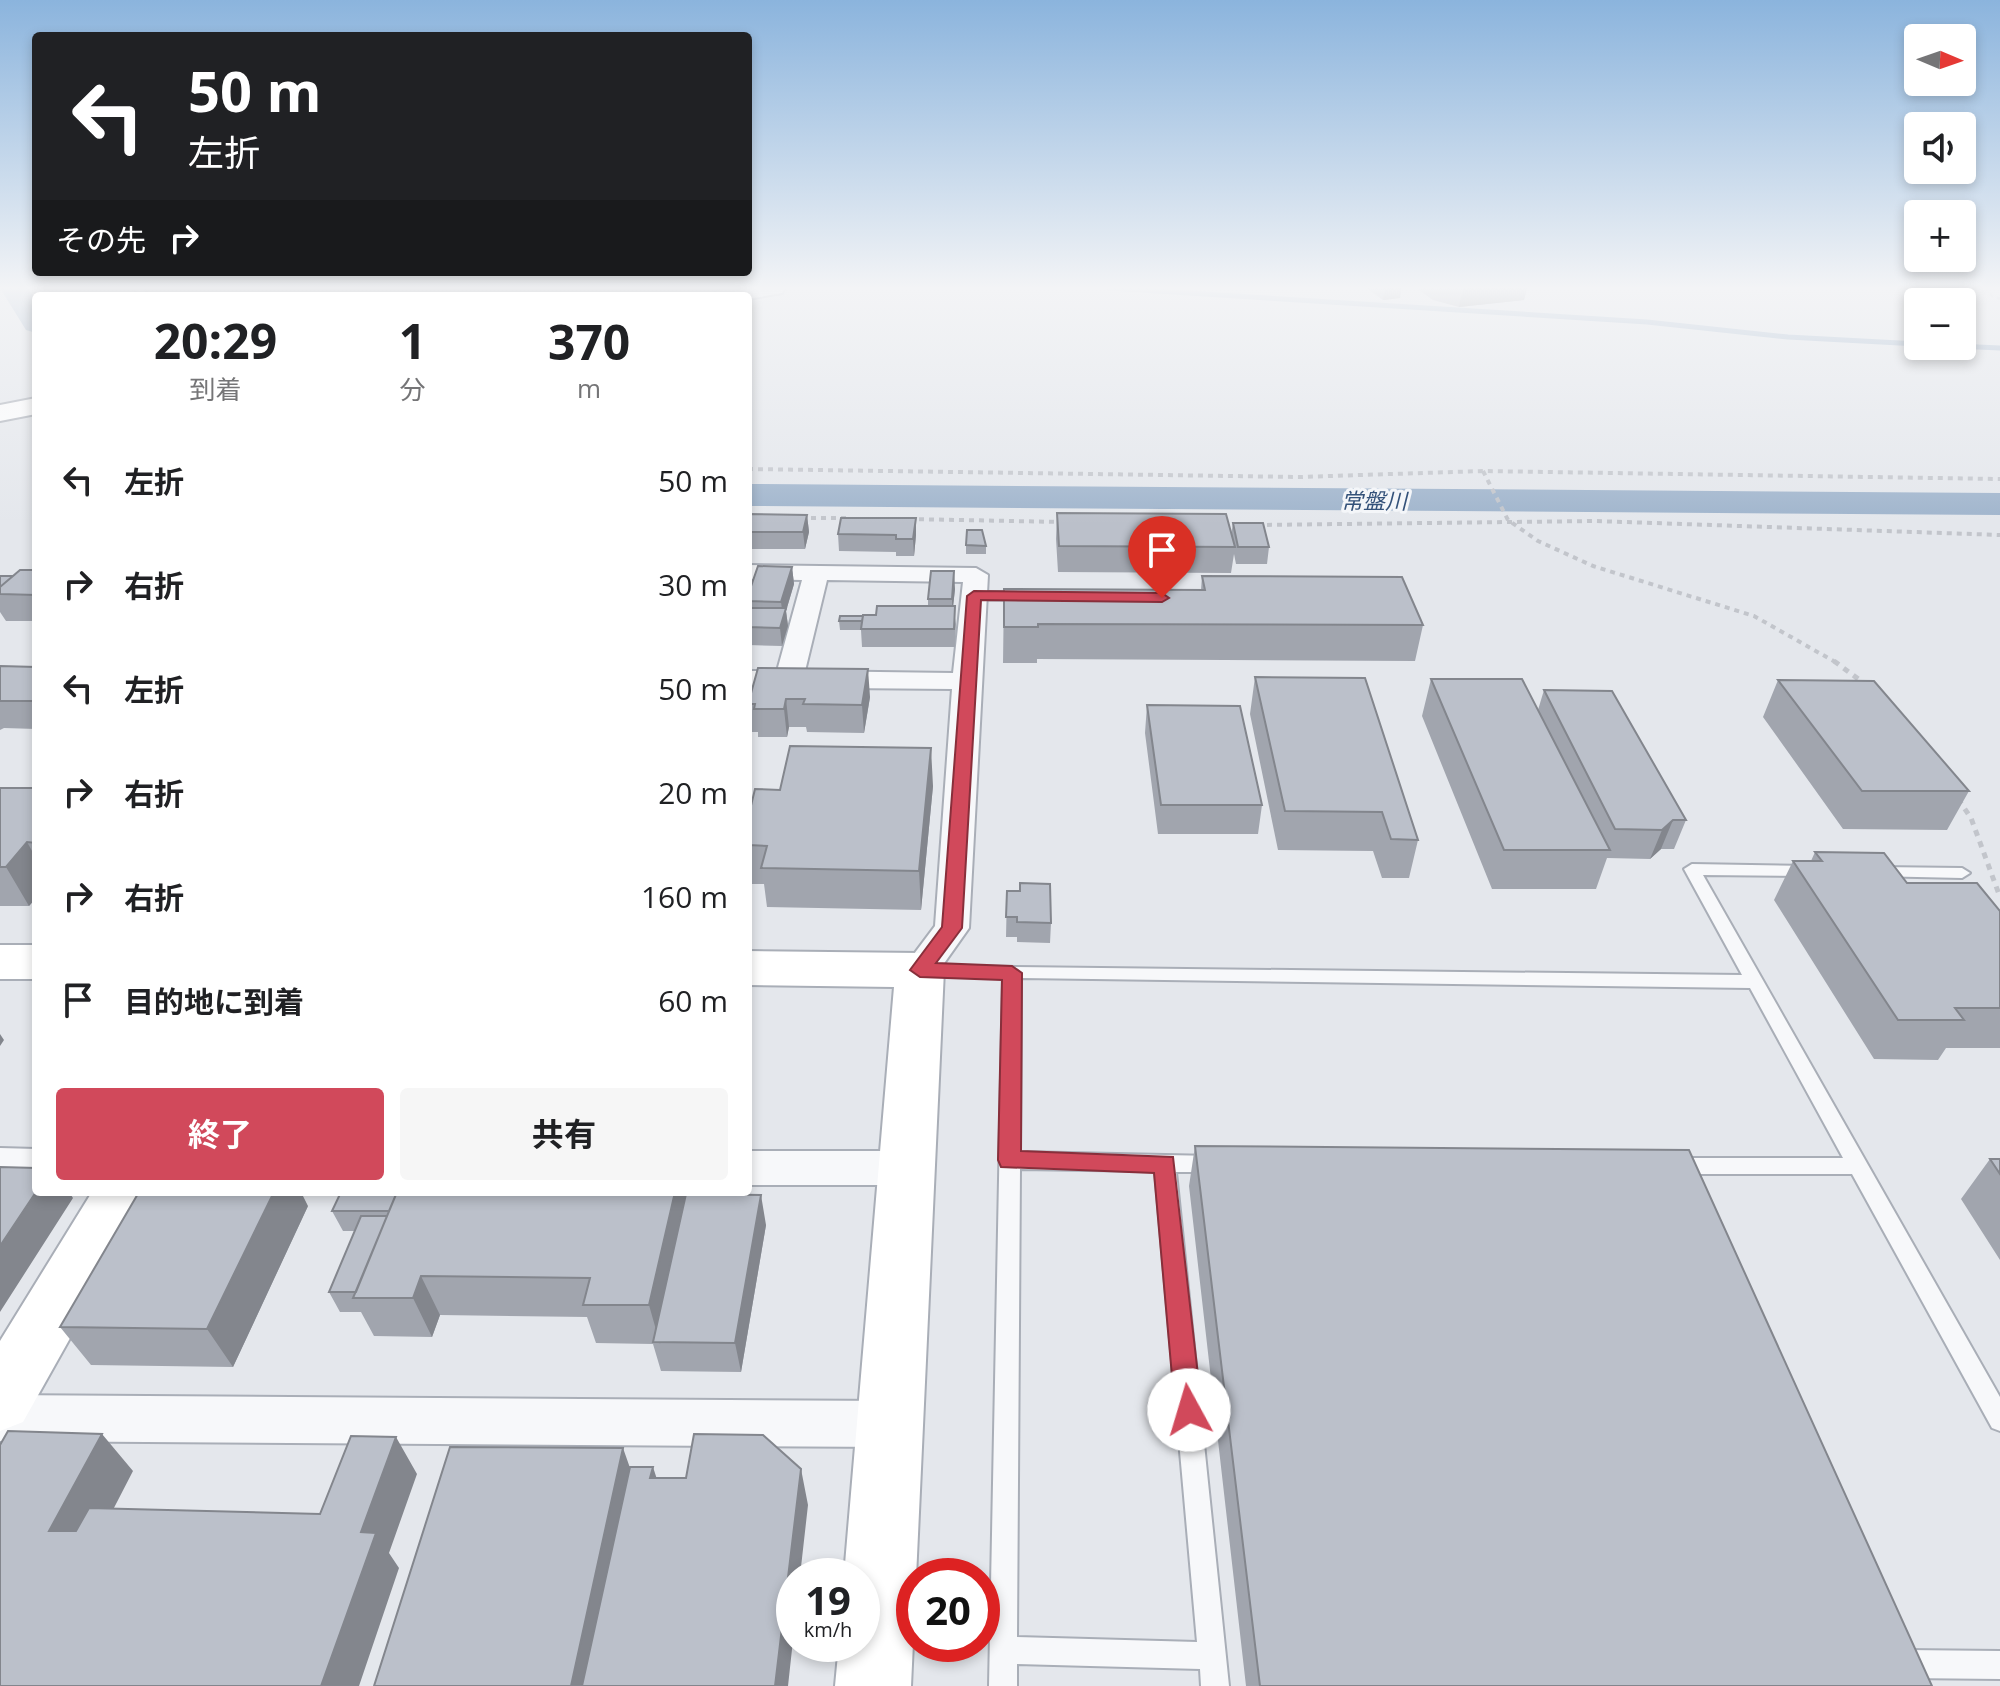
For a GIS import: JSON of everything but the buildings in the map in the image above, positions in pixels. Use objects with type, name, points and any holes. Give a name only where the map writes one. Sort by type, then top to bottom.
[{"type":"street","points":[[0,413],[32,407]]},
{"type":"street","points":[[752,572],[976,575],[966,681],[952,928],[920,970],[873,1686]]},
{"type":"street","points":[[789,679],[816,573]]},
{"type":"street","points":[[752,679],[966,681]]},
{"type":"street","points":[[0,962],[32,962]]},
{"type":"street","points":[[752,968],[920,970]]},
{"type":"street","points":[[0,1165],[32,1166]]},
{"type":"street","points":[[752,1168],[909,1168]]},
{"type":"street","points":[[0,1400],[121,1196]]},
{"type":"street","points":[[0,1418],[891,1424]]},
{"type":"lane","points":[[974,596],[1037,596]]},
{"type":"lane","points":[[1962,873],[1692,869],[2000,1420]]},
{"type":"lane","points":[[920,970],[1757,982]]},
{"type":"lane","points":[[1003,1686],[1012,973]]},
{"type":"lane","points":[[1010,1160],[1238,1164]]},
{"type":"lane","points":[[1165,1164],[1215,1686]]},
{"type":"lane","points":[[1659,1166],[1856,1166]]},
{"type":"lane","points":[[1684,1166],[1697,1194]]},
{"type":"lane","points":[[1893,1636],[1911,1675],[2000,1665]]},
{"type":"lane","points":[[1003,1650],[1212,1656]]},
{"type":"path","points":[[752,469],[1300,477],[1483,471],[2000,479]]},
{"type":"path","points":[[1483,471],[1509,521],[1561,550],[1620,575],[1740,610],[1785,630],[1871,688]]},
{"type":"path","points":[[795,517],[857,518]]},
{"type":"path","points":[[904,519],[1075,522]]},
{"type":"path","points":[[1247,525],[1596,521],[2000,535]]},
{"type":"path","points":[[1954,792],[1971,818],[2000,897]]},
{"type":"waterway","name":"常盤川","points":[[752,495],[2000,504]]},
{"type":"route","points":[[1162,598],[974,596],[952,928],[920,970],[1012,973],[1010,1160],[1165,1164],[1189,1410]]}]
